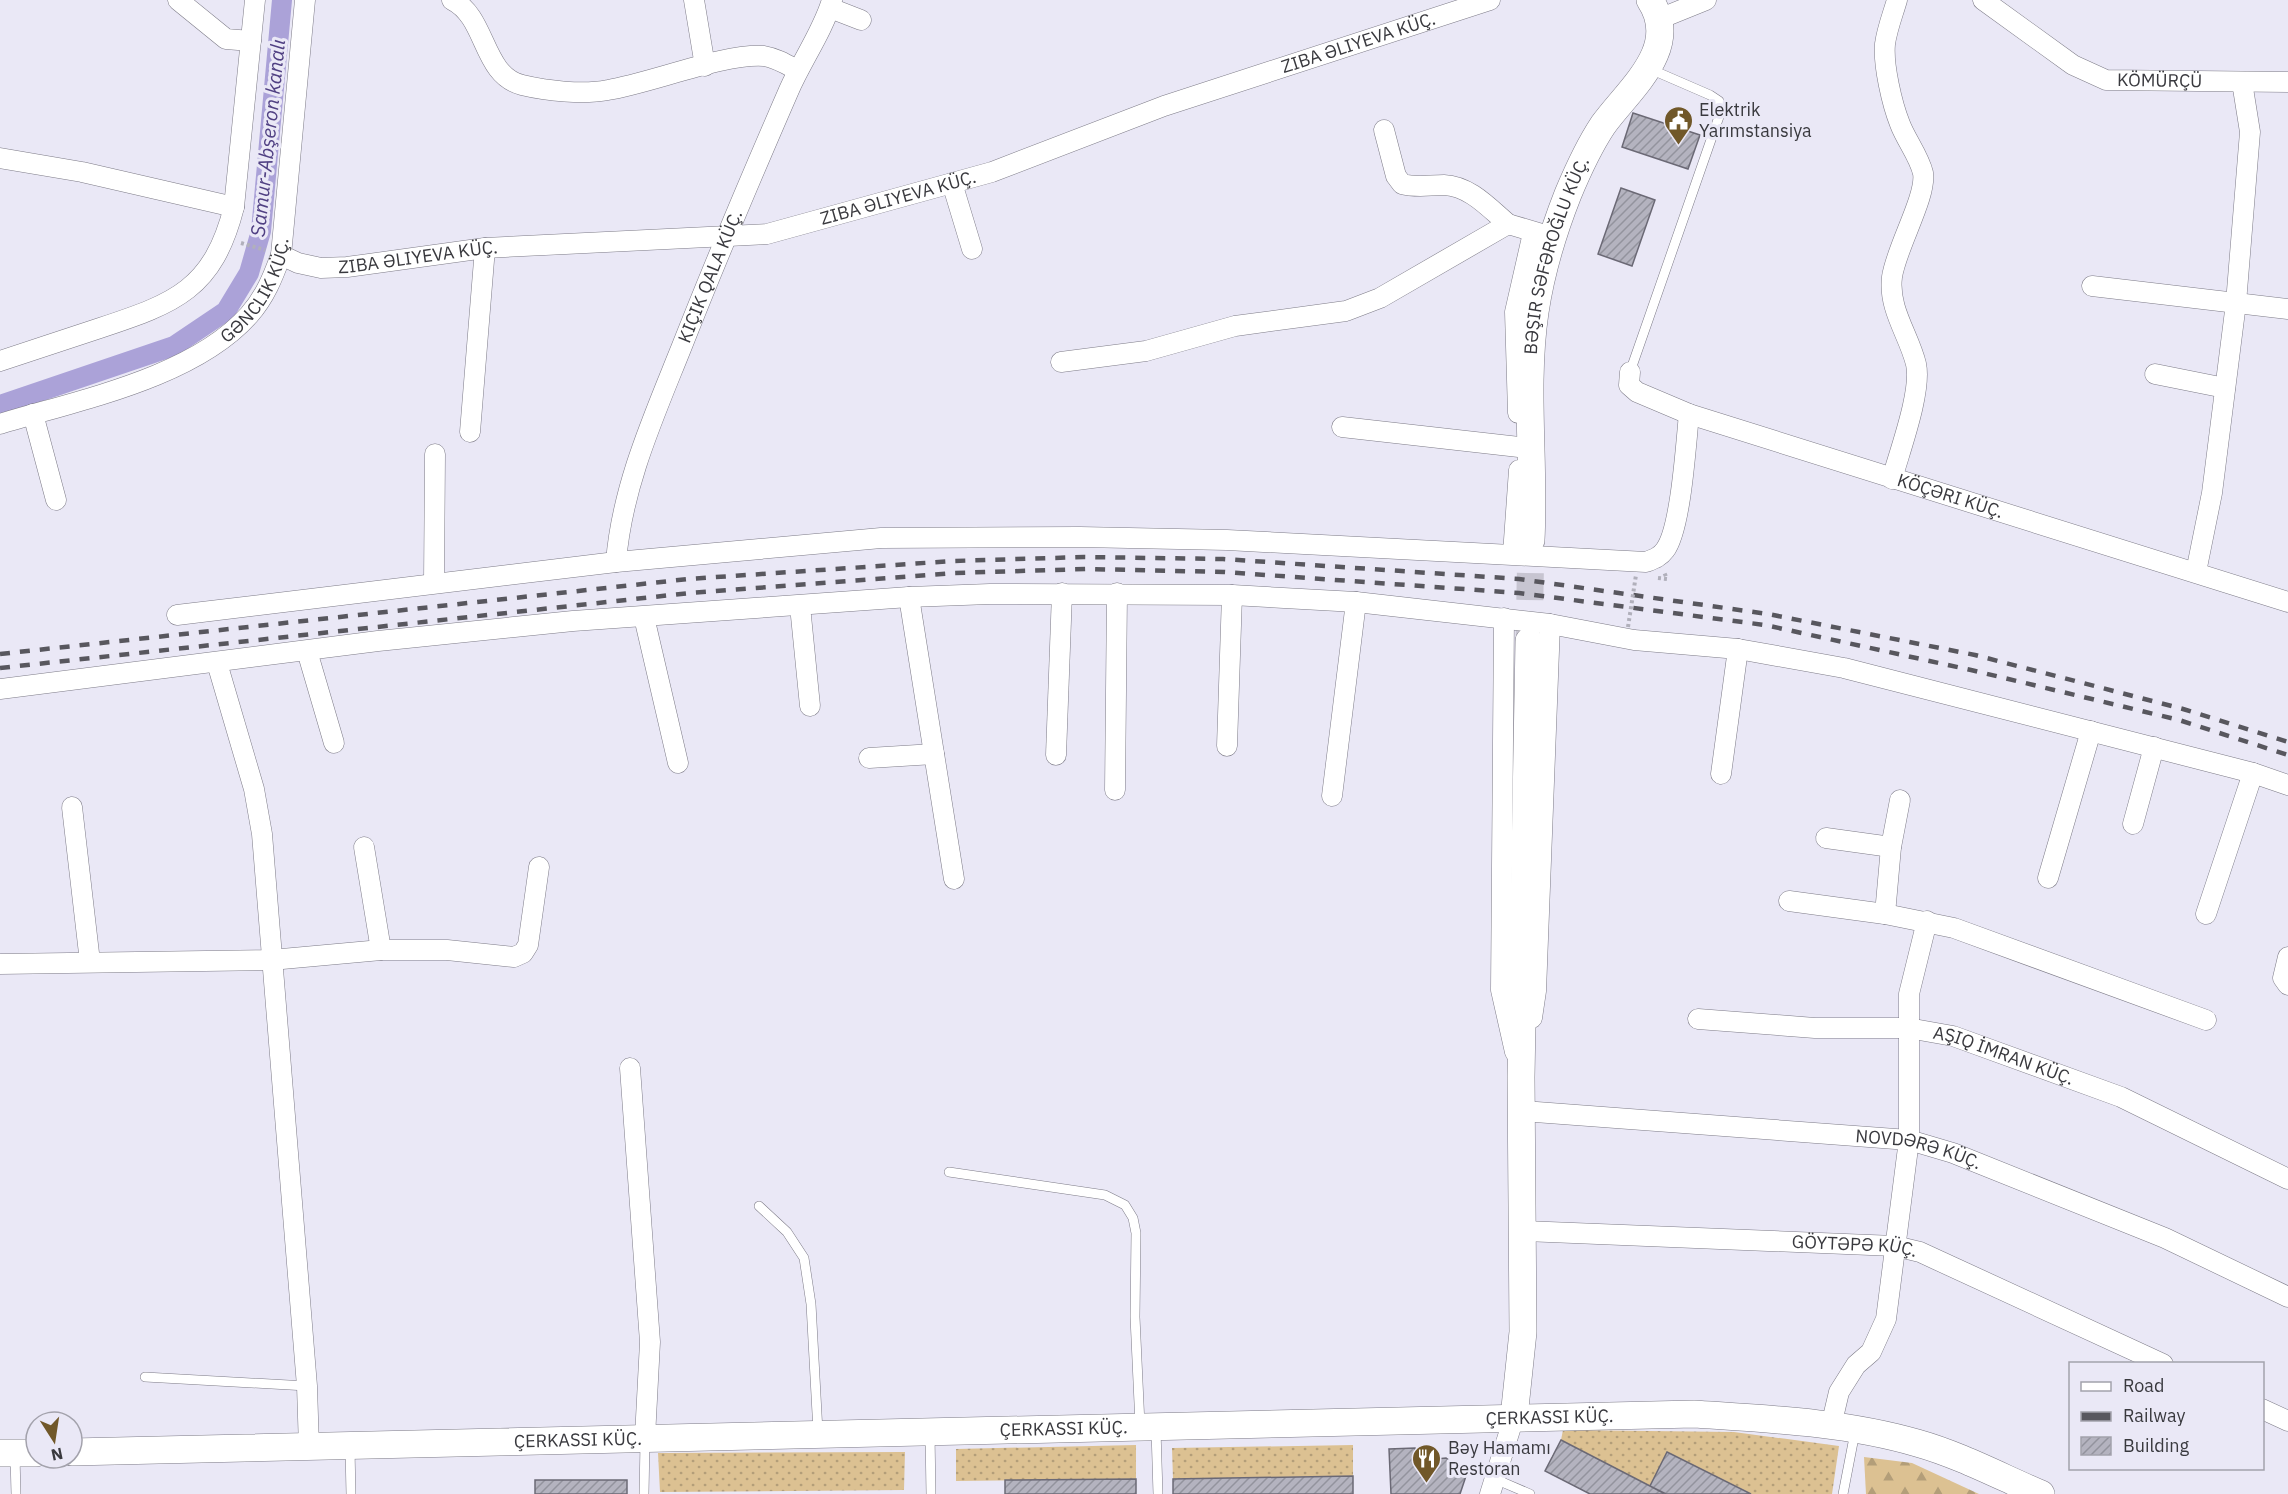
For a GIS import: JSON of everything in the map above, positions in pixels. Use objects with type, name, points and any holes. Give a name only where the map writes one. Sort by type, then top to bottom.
[{"type":"street","points":[[178,0],[226,39],[251,41]]},
{"type":"street","points":[[0,361],[150,312],[192,285],[208,268],[226,238],[234,207],[255,0]]},
{"type":"street","name":"GƏNCLIK KÜÇ.","points":[[0,424],[152,376],[193,357],[224,338],[249,315],[268,288],[281,255],[305,0]]},
{"type":"street","points":[[452,0],[458,3],[472,19],[505,77],[521,85],[568,91],[605,91],[705,66],[762,56],[776,58],[797,69]]},
{"type":"street","points":[[694,0],[705,66]]},
{"type":"street","name":"ZIBA ƏLIYEVA KÜÇ.","points":[[281,255],[298,263],[321,268],[347,267],[485,248],[776,232],[992,172],[1164,106],[1490,0]]},
{"type":"street","points":[[1654,10],[1706,0]]},
{"type":"street","points":[[1892,479],[1917,384],[1916,364],[1892,295],[1892,279],[1897,252],[1923,186],[1923,173],[1900,124],[1884,46],[1897,0]]},
{"type":"street","name":"KÖMÜRÇÜ","points":[[1983,0],[2073,65],[2106,80],[2288,82]]},
{"type":"street","points":[[831,4],[861,20]]},
{"type":"street","name":"KIÇIK QALA KÜÇ.","points":[[616,562],[618,534],[637,461],[726,235],[797,69],[831,4]]},
{"type":"street","name":"BƏŞIR SƏFƏROĞLU KÜÇ.","points":[[1522,547],[1534,488],[1532,336],[1543,235],[1592,142],[1648,68],[1658,47],[1661,34],[1654,10]]},
{"type":"street","points":[[2196,572],[2212,493],[2236,303],[2250,132],[2242,82]]},
{"type":"street","points":[[1384,130],[1396,176],[1402,184],[1415,187],[1447,185],[1473,194],[1508,224],[1543,235],[1522,273],[1515,312],[1522,547]]},
{"type":"street","points":[[0,158],[82,172],[234,207]]},
{"type":"street","points":[[952,183],[972,249]]},
{"type":"street","points":[[1061,362],[1146,351],[1235,326],[1346,311],[1380,298],[1508,224]]},
{"type":"street","points":[[470,432],[485,248]]},
{"type":"street","points":[[2092,286],[2288,309]]},
{"type":"street","name":"KÖÇƏRI KÜÇ.","points":[[1630,372],[1629,385],[1636,392],[1689,414],[2288,602]]},
{"type":"street","points":[[2155,374],[2225,388]]},
{"type":"street","points":[[33,414],[56,500]]},
{"type":"street","points":[[177,615],[616,562],[892,538],[1216,540],[1522,547],[1632,563],[1659,557],[1667,549],[1676,515],[1689,414]]},
{"type":"street","points":[[1342,427],[1519,447]]},
{"type":"street","points":[[434,583],[435,454]]},
{"type":"street","points":[[1056,755],[1062,593]]},
{"type":"street","points":[[0,689],[307,651],[552,624],[909,597],[1062,593],[1232,595],[1356,602],[1504,618],[1634,640],[1738,649],[1844,668],[2253,773],[2288,785]]},
{"type":"street","points":[[1115,790],[1117,593]]},
{"type":"street","points":[[1227,747],[1232,595]]},
{"type":"street","points":[[909,597],[954,879]]},
{"type":"street","points":[[1332,796],[1356,602]]},
{"type":"street","points":[[800,606],[810,706]]},
{"type":"street","points":[[644,617],[678,763]]},
{"type":"street","points":[[1504,618],[1501,990],[1521,1077]]},
{"type":"street","points":[[1521,1077],[1536,991],[1550,624]]},
{"type":"street","points":[[1492,1486],[1514,1417],[1522,1357],[1521,1077],[1529,641]]},
{"type":"street","points":[[1721,774],[1738,649]]},
{"type":"street","points":[[307,651],[334,743]]},
{"type":"street","points":[[217,663],[254,789],[262,834],[307,1386],[309,1448]]},
{"type":"street","points":[[2048,878],[2091,731]]},
{"type":"street","points":[[2133,824],[2154,747]]},
{"type":"street","points":[[869,758],[934,754]]},
{"type":"street","points":[[2206,914],[2253,773]]},
{"type":"street","points":[[1885,914],[1891,847],[1900,800]]},
{"type":"street","points":[[72,807],[90,962]]},
{"type":"street","points":[[1826,838],[1891,847]]},
{"type":"street","points":[[364,847],[381,950]]},
{"type":"street","points":[[0,964],[271,960],[381,950],[447,950],[514,957],[523,953],[528,945],[539,867]]},
{"type":"street","points":[[1789,902],[1927,921],[1992,940],[2206,1020]]},
{"type":"street","points":[[1843,1428],[1839,1392],[1847,1376],[1871,1352],[1878,1341],[1886,1319],[1909,1140],[1909,994],[1927,921]]},
{"type":"street","points":[[2288,957],[2283,978],[2288,985]]},
{"type":"street","points":[[1698,1019],[1815,1028],[1930,1030],[1979,1044],[2121,1097],[2288,1179]]},
{"type":"street","points":[[630,1068],[650,1342],[645,1437]]},
{"type":"street","name":"NOVDƏRƏ KÜÇ.","points":[[1522,1111],[1909,1140],[1953,1153],[2164,1238],[2288,1297]]},
{"type":"street","name":"GÖYTƏPƏ KÜÇ.","points":[[1522,1231],[1895,1246],[1920,1252],[2159,1362]]},
{"type":"street","points":[[2264,1410],[2288,1421]]},
{"type":"street","points":[[84,1452],[1694,1414],[1843,1428],[1918,1443],[2041,1494]]},
{"type":"lane","points":[[1630,372],[1721,111],[1719,101],[1710,95],[1648,68]]},
{"type":"lane","points":[[949,1172],[1105,1196],[1125,1205],[1133,1218],[1136,1233],[1135,1317],[1158,1494]]},
{"type":"lane","points":[[759,1206],[787,1232],[804,1258],[811,1304],[818,1434]]},
{"type":"lane","points":[[144,1377],[307,1386]]},
{"type":"lane","points":[[1843,1428],[1843,1494]]},
{"type":"lane","points":[[930,1432],[931,1494]]},
{"type":"lane","points":[[644,1494],[645,1437]]},
{"type":"lane","points":[[350,1446],[351,1494]]},
{"type":"lane","points":[[16,1494],[17,1453]]},
{"type":"lane","points":[[1492,1486],[1530,1494]]},
{"type":"path","points":[[226,238],[281,255]]},
{"type":"path","points":[[1628,627],[1636,575]]},
{"type":"green space","points":[[1563,1430],[1734,1432],[1839,1446],[1832,1494],[1751,1494],[1667,1452],[1650,1486],[1561,1440]]},
{"type":"green space","points":[[1136,1445],[1136,1479],[956,1481],[956,1449]]},
{"type":"green space","points":[[1353,1445],[1353,1476],[1173,1479],[1172,1448]]},
{"type":"green space","points":[[905,1452],[904,1490],[660,1492],[658,1453]]},
{"type":"green space","points":[[1864,1457],[1912,1463],[1979,1494],[1866,1494]]},
{"type":"building","points":[[1633,113],[1700,135],[1688,169],[1622,147]]},
{"type":"building","points":[[1621,188],[1655,200],[1632,266],[1598,254]]},
{"type":"building","points":[[1561,1440],[1665,1494],[1590,1494],[1545,1471]]},
{"type":"building","points":[[1415,1448],[1416,1461],[1446,1458],[1467,1473],[1460,1494],[1391,1494],[1389,1449]]},
{"type":"building","points":[[1667,1452],[1751,1494],[1666,1494],[1650,1486]]},
{"type":"building","points":[[1353,1476],[1353,1494],[1173,1494],[1173,1479]]},
{"type":"building","points":[[1136,1479],[1136,1494],[1005,1494],[1005,1480]]},
{"type":"building","points":[[535,1480],[627,1480],[627,1494],[535,1494]]},
{"type":"waterway","name":"Samur-Abşeron kanalı","points":[[0,405],[174,346],[226,311],[249,273],[261,231],[282,0]]},
{"type":"tunnel","points":[[1529,641],[1531,540]]},
{"type":"railway","points":[[0,654],[688,579],[953,561],[1084,557],[1223,559],[1519,579],[1768,614],[1975,655],[2183,709],[2288,742]]},
{"type":"railway","points":[[0,668],[690,593],[954,573],[1087,569],[1224,572],[1519,593],[1765,625],[1971,670],[2179,720],[2288,755]]},
{"type":"place","name":"Elektrik Yarımstansiya","points":[[1678,146]]},
{"type":"place","name":"Bәy Hamamı Restoran","points":[[1427,1484]]}]
